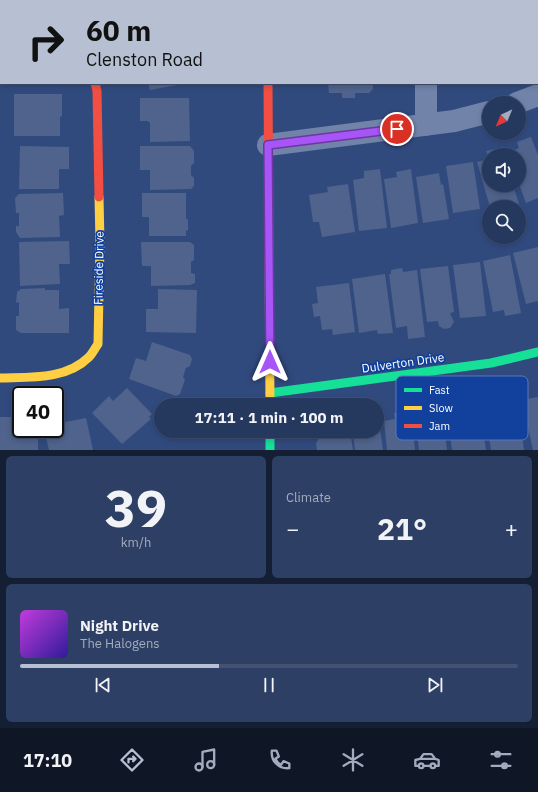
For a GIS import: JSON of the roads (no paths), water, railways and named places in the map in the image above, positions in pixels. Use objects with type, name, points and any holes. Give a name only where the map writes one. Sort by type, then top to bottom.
[{"type":"street","name":"Fireside Drive","points":[[0,378],[46,377],[64,373],[78,366],[90,357],[98,344],[100,243],[97,91],[95,84]]},
{"type":"street","points":[[268,84],[270,398]]},
{"type":"street","points":[[426,84],[426,125]]},
{"type":"street","points":[[526,99],[538,95]]},
{"type":"street","points":[[268,145],[454,121],[482,114]]},
{"type":"street","name":"Dulverton Drive","points":[[270,393],[491,363],[538,352]]},
{"type":"street","points":[[270,438],[270,450]]}]
